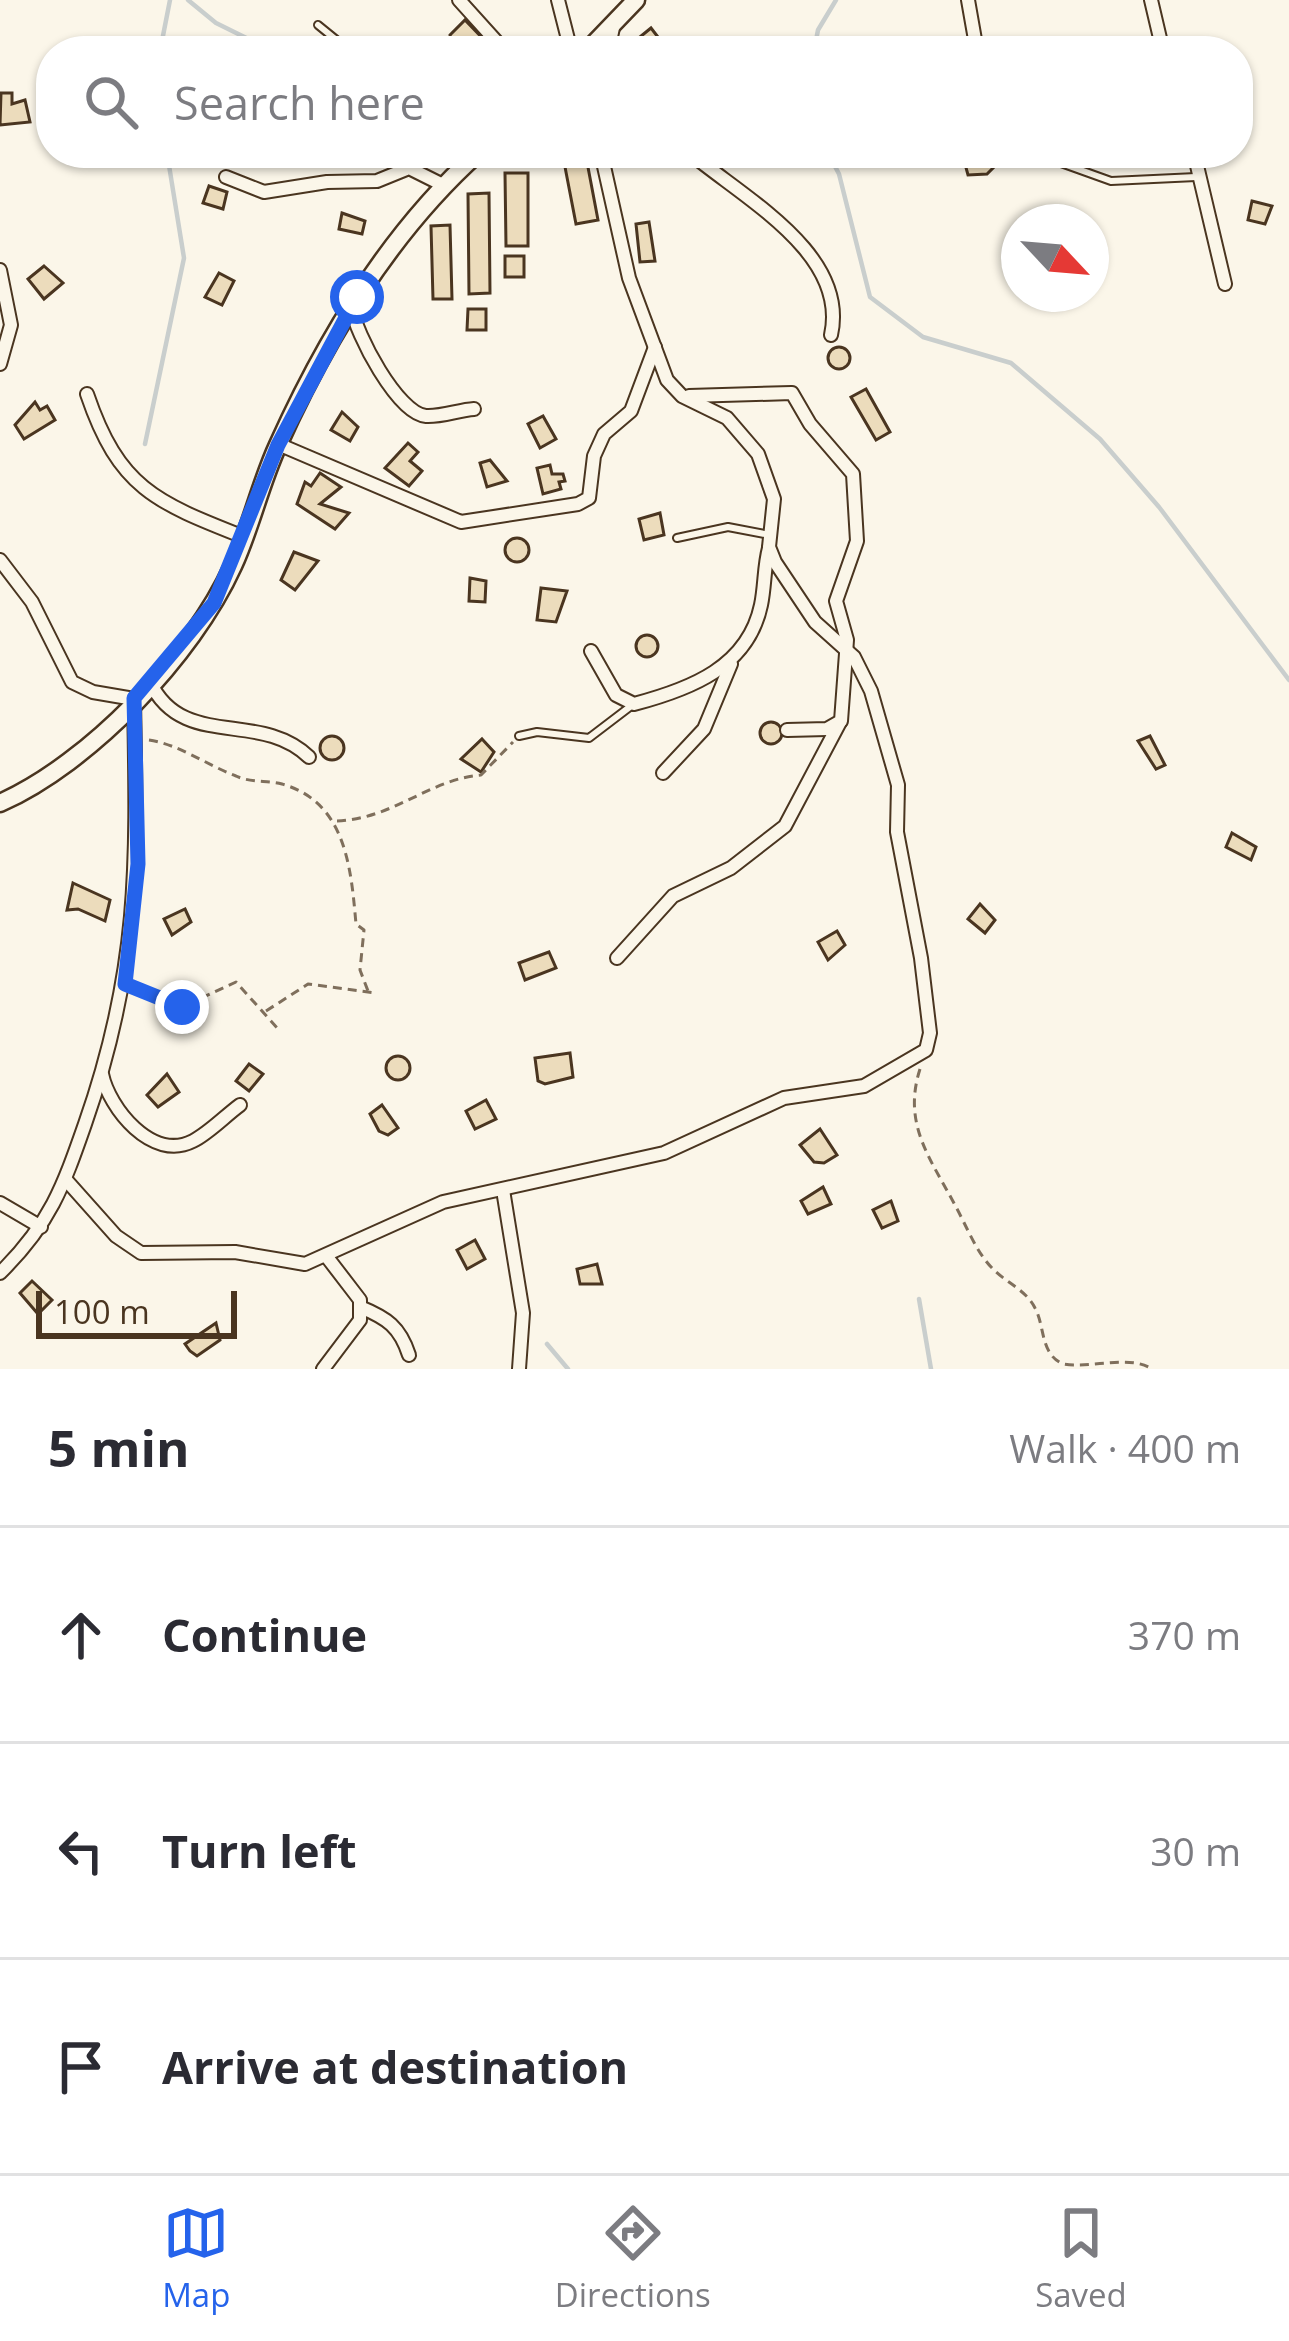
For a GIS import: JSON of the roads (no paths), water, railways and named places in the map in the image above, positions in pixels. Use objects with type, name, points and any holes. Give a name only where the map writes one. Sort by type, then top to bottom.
[{"type":"street","points":[[459,0],[491,36]]},
{"type":"street","points":[[558,0],[567,36]]},
{"type":"street","points":[[601,36],[636,0]]},
{"type":"street","points":[[968,0],[974,36]]},
{"type":"street","points":[[1151,0],[1159,36]]},
{"type":"street","points":[[611,36],[614,22]]},
{"type":"street","points":[[226,177],[245,189],[264,191],[376,182],[409,168],[443,184]]},
{"type":"street","points":[[0,802],[71,763],[150,681],[214,603],[278,445],[352,308],[398,236],[456,168]]},
{"type":"street","points":[[604,168],[629,278],[668,380],[682,397],[727,418],[758,454],[774,499],[760,611],[704,729],[663,773]]},
{"type":"street","points":[[708,168],[810,253],[833,293],[837,309],[831,335]]},
{"type":"street","points":[[1198,168],[1226,284]]},
{"type":"street","points":[[0,270],[11,325],[0,364]]},
{"type":"street","points":[[352,308],[355,332],[397,398],[412,411],[424,417],[474,409]]},
{"type":"street","points":[[278,445],[461,522],[578,504],[590,498],[594,456],[604,434],[632,411],[655,347]]},
{"type":"street","points":[[617,958],[673,896],[731,868],[785,826],[841,721],[846,650],[836,601],[857,541],[854,474],[810,424],[792,393],[682,397]]},
{"type":"street","points":[[87,394],[101,436],[124,474],[170,505],[244,537]]},
{"type":"street","points":[[67,1181],[116,1236],[141,1253],[235,1252],[292,1265],[327,1257],[402,1217],[664,1153],[784,1098],[864,1086],[926,1050],[930,1033],[921,958],[897,832],[898,785],[862,668],[815,622],[770,541]]},
{"type":"street","points":[[0,560],[32,602],[72,682],[101,694],[134,698]]},
{"type":"street","points":[[591,651],[616,695],[634,704],[732,663]]},
{"type":"street","points":[[150,681],[162,706],[179,717],[290,742],[309,757]]},
{"type":"street","points":[[0,1273],[41,1227],[67,1181],[125,984],[138,864],[134,698]]},
{"type":"street","points":[[788,730],[827,729],[841,721]]},
{"type":"street","points":[[102,1073],[116,1112],[149,1137],[169,1144],[196,1140],[240,1105]]},
{"type":"street","points":[[503,1190],[524,1313],[519,1369]]},
{"type":"street","points":[[0,1203],[41,1227]]},
{"type":"street","points":[[322,1369],[352,1338],[360,1307],[349,1282],[334,1271],[327,1257]]},
{"type":"street","points":[[360,1307],[384,1317],[402,1333],[409,1355]]},
{"type":"lane","points":[[318,25],[332,36]]},
{"type":"lane","points":[[1075,168],[1111,181],[1200,177]]},
{"type":"lane","points":[[677,538],[728,527],[770,541]]},
{"type":"lane","points":[[519,736],[537,732],[590,739],[634,704]]},
{"type":"waterway","points":[[163,36],[170,0]]},
{"type":"waterway","points":[[188,0],[216,23],[242,36]]},
{"type":"waterway","points":[[817,36],[836,0]]},
{"type":"waterway","points":[[145,444],[184,258],[169,168]]},
{"type":"waterway","points":[[836,168],[870,297],[923,337],[1011,363],[1100,439],[1159,507],[1289,680]]},
{"type":"waterway","points":[[919,1299],[931,1369]]},
{"type":"waterway","points":[[547,1344],[568,1369]]}]
